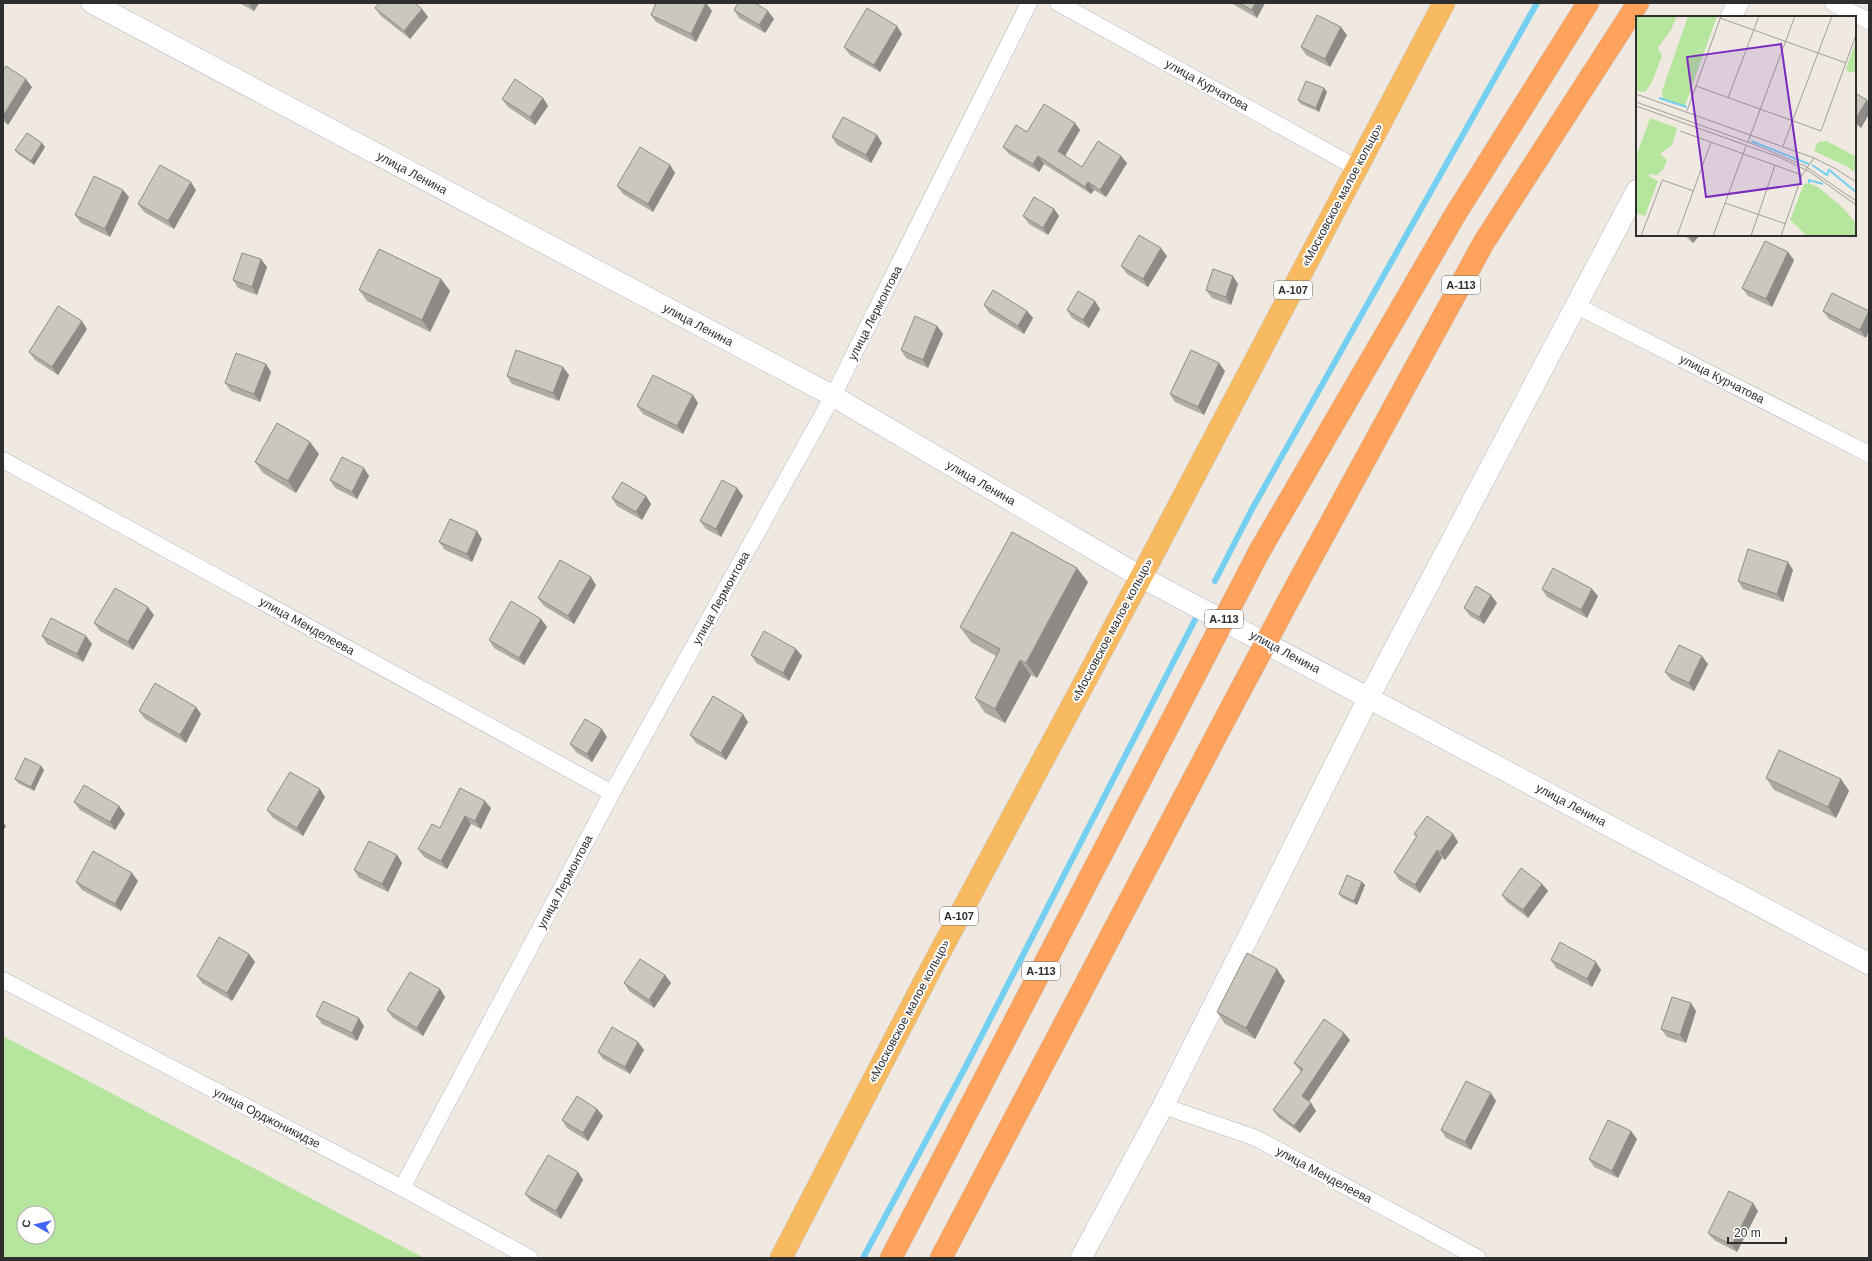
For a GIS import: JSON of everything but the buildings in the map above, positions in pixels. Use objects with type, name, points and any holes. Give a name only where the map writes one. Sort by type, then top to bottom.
[{"type":"highway","name":"«Московское малое кольцо»","points":[[781,1258],[936,958],[1141,577],[1444,3]]},
{"type":"highway","name":"А-113","points":[[891,1258],[1259,552],[1455,215],[1588,3]]},
{"type":"highway","name":"А-113","points":[[941,1258],[1233,704],[1484,242],[1638,3]]},
{"type":"street","name":"улица Ленина","points":[[92,3],[833,396],[1141,577],[1869,964]]},
{"type":"street","name":"улица Лермонтова","points":[[402,1188],[612,793],[833,396],[1029,3]]},
{"type":"street","name":"улица Курчатова","points":[[1058,3],[1357,168]]},
{"type":"street","points":[[1731,16],[1738,3]]},
{"type":"street","points":[[1833,3],[1869,22]]},
{"type":"street","points":[[1081,1258],[1163,1106],[1369,697],[1636,192]]},
{"type":"street","name":"улица Курчатова","points":[[1575,305],[1869,454]]},
{"type":"street","name":"улица Менделеева","points":[[3,460],[612,793]]},
{"type":"street","name":"улица Орджоникидзе","points":[[3,980],[402,1188],[530,1258]]},
{"type":"street","name":"улица Менделеева","points":[[1163,1106],[1256,1138],[1478,1258]]},
{"type":"green space","points":[[3,1036],[424,1258],[3,1258]]},
{"type":"waterway","points":[[1215,581],[1251,511],[1537,3]]},
{"type":"waterway","points":[[863,1258],[966,1066],[1199,612]]}]
